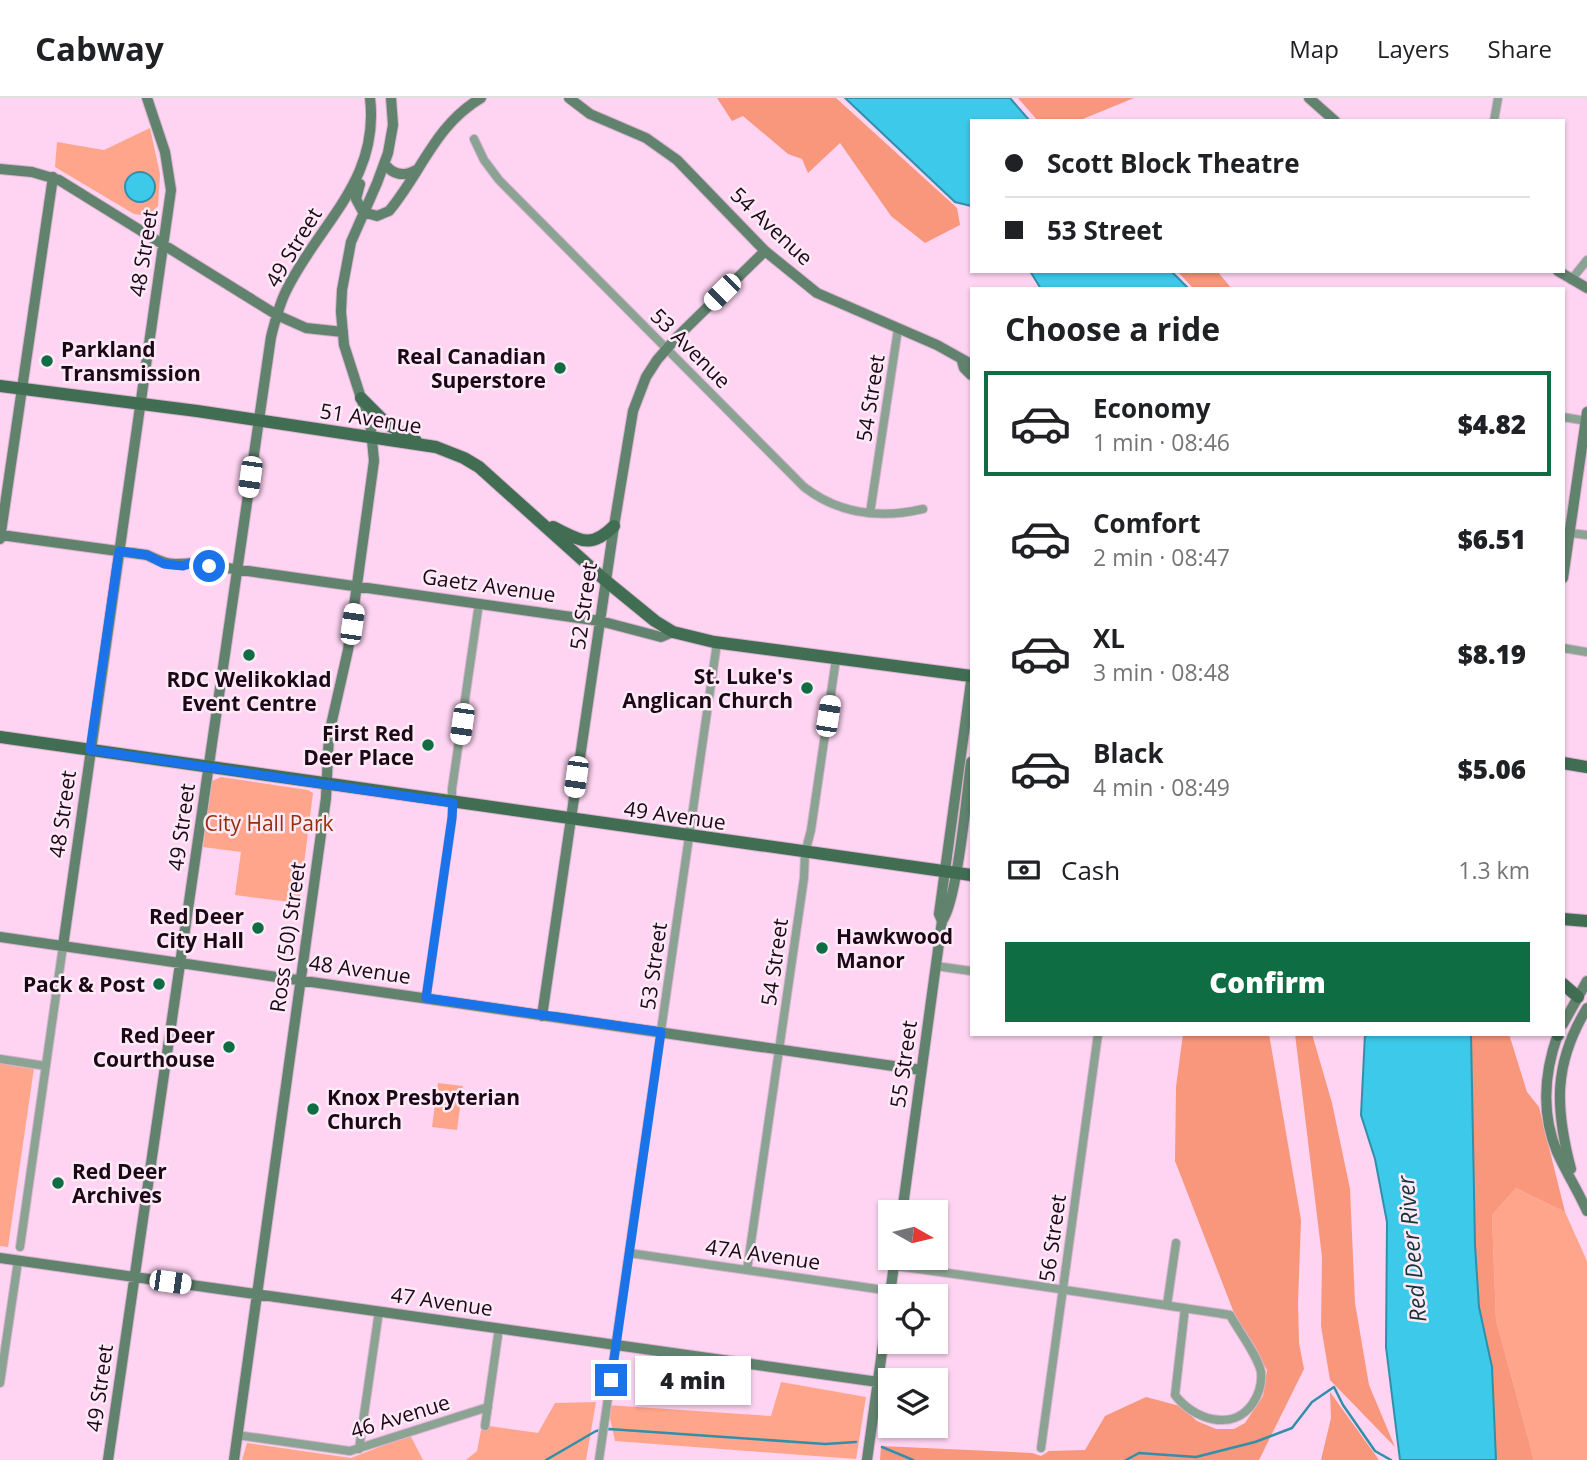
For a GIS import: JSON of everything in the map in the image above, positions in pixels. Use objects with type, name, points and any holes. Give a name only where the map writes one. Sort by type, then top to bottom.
[{"type":"main road","name":"51 Avenue","points":[[0,386],[258,420],[422,445],[450,452],[475,465],[542,522],[606,582],[673,632]]},
{"type":"main road","points":[[361,398],[387,424],[422,445]]},
{"type":"main road","points":[[542,522],[589,541],[600,538],[614,526]]},
{"type":"main road","name":"Gaetz Avenue","points":[[673,632],[718,643],[970,676]]},
{"type":"main road","name":"49 Avenue","points":[[0,737],[970,875]]},
{"type":"main road","points":[[1565,763],[1587,767]]},
{"type":"main road","points":[[1565,919],[1587,921]]},
{"type":"main road","points":[[1565,985],[1583,997]]},
{"type":"street","name":"48 Street","points":[[20,1247],[171,184],[165,152],[147,98]]},
{"type":"street","name":"49 Street","points":[[108,1460],[271,337],[286,291],[355,183],[367,155],[372,131],[370,98]]},
{"type":"street","name":"Ross (50) Street","points":[[234,1460],[327,784],[331,719],[345,671],[373,470],[372,438],[348,361],[342,332],[341,301],[351,242],[385,164],[393,125],[391,98]]},
{"type":"street","points":[[367,155],[356,203],[363,212],[377,216],[389,211],[450,121],[481,98]]},
{"type":"street","name":"54 Avenue","points":[[569,98],[590,114],[646,138],[677,160],[765,251],[817,293],[937,345],[967,363]]},
{"type":"street","points":[[1309,98],[1333,119]]},
{"type":"street","points":[[1494,119],[1498,98]]},
{"type":"street","name":"53 Avenue","points":[[474,139],[495,176],[804,487],[829,503],[850,510],[901,513],[923,509]]},
{"type":"street","points":[[385,164],[398,174],[409,174],[416,170]]},
{"type":"street","points":[[0,169],[24,170],[53,177],[277,315],[306,328],[342,332]]},
{"type":"street","points":[[0,537],[53,177]]},
{"type":"street","name":"52 Street","points":[[542,1016],[633,411],[646,377],[666,348],[765,251]]},
{"type":"street","points":[[1578,284],[1587,260]]},
{"type":"street","points":[[1561,273],[1578,284],[1587,297]]},
{"type":"street","name":"54 Street","points":[[870,513],[898,329]]},
{"type":"street","points":[[1565,417],[1587,418],[1566,532],[1587,536]]},
{"type":"street","name":"Gaetz Avenue","points":[[0,537],[147,555],[164,564],[183,566],[191,563],[237,569],[600,621],[662,636],[673,632]]},
{"type":"street","points":[[426,998],[479,603]]},
{"type":"street","name":"53 Street","points":[[600,1459],[718,643]]},
{"type":"street","points":[[1565,648],[1587,652]]},
{"type":"street","name":"54 Street","points":[[747,1270],[804,878],[805,853],[811,830],[836,659]]},
{"type":"street","name":"55 Street","points":[[964,802],[970,699]]},
{"type":"street","name":"55 Street","points":[[904,1200],[942,921],[939,914],[950,873],[970,768]]},
{"type":"street","name":"48 Avenue","points":[[0,937],[921,1070]]},
{"type":"street","points":[[936,966],[970,971]]},
{"type":"street","points":[[1565,1021],[1583,997],[1587,981]]},
{"type":"street","points":[[1576,1185],[1562,1132],[1559,1106],[1564,1057],[1587,1008]]},
{"type":"street","name":"56 Street","points":[[1041,1448],[1098,1036]]},
{"type":"street","points":[[1557,1036],[1547,1072],[1546,1108],[1555,1146],[1587,1211]]},
{"type":"street","points":[[0,1059],[46,1066]]},
{"type":"street","points":[[1546,1108],[1559,1106]]},
{"type":"street","points":[[1167,1305],[1176,1243]]},
{"type":"street","name":"47A Avenue","points":[[629,1253],[878,1289]]},
{"type":"street","name":"47 Avenue","points":[[0,1258],[878,1382]]},
{"type":"street","points":[[0,1383],[18,1261]]},
{"type":"street","points":[[943,1270],[1230,1315],[1259,1367],[1261,1379],[1259,1392],[1241,1416],[1227,1420],[1210,1419],[1199,1415],[1176,1397],[1174,1390],[1185,1308]]},
{"type":"street","points":[[359,1449],[379,1311]]},
{"type":"street","points":[[485,1426],[499,1328]]},
{"type":"street","points":[[867,1460],[878,1382]]},
{"type":"street","name":"46 Avenue","points":[[237,1435],[346,1451],[488,1407]]},
{"type":"green space","points":[[150,128],[160,174],[158,206],[148,216],[134,214],[55,167],[57,142],[104,150]]},
{"type":"green space","name":"City Hall Park","points":[[221,777],[313,793],[299,903],[235,895],[241,852],[203,847],[210,787],[212,781]]},
{"type":"green space","points":[[0,1063],[34,1068],[8,1247],[0,1246]]},
{"type":"green space","points":[[438,1083],[463,1086],[457,1130],[432,1127]]},
{"type":"green space","points":[[1516,1188],[1565,1212],[1587,1261],[1587,1460],[1534,1460],[1496,1320],[1492,1215]]},
{"type":"green space","points":[[781,1382],[866,1397],[856,1459],[615,1441],[607,1405],[771,1416]]},
{"type":"green space","points":[[596,1402],[586,1460],[466,1460],[477,1451],[482,1425],[538,1433],[555,1403]]},
{"type":"green space","points":[[410,1435],[423,1460],[242,1460],[247,1443],[351,1458]]},
{"type":"shaded area","points":[[717,98],[836,98],[957,208],[960,225],[925,243],[891,216],[840,143],[808,173],[802,159],[788,154],[743,116],[732,121]]},
{"type":"shaded area","points":[[1018,98],[1134,98],[1083,119],[1036,119]]},
{"type":"shaded area","points":[[1179,273],[1219,273],[1230,287],[1192,287]]},
{"type":"shaded area","points":[[1183,1036],[1269,1036],[1301,1220],[1298,1303],[1299,1343],[1304,1369],[1259,1460],[880,1460],[881,1446],[1032,1453],[1041,1456],[1049,1451],[1085,1450],[1105,1416],[1146,1397],[1180,1406],[1197,1421],[1216,1429],[1234,1429],[1245,1423],[1263,1396],[1267,1370],[1236,1318],[1175,1161],[1176,1087]]},
{"type":"shaded area","points":[[1295,1036],[1313,1036],[1332,1103],[1350,1189],[1355,1303],[1369,1385],[1395,1447],[1330,1380],[1321,1326],[1322,1257]]},
{"type":"shaded area","points":[[1471,1036],[1510,1036],[1527,1092],[1539,1107],[1565,1212],[1516,1188],[1492,1215],[1496,1320],[1534,1460],[1496,1460],[1492,1367],[1479,1307],[1475,1245]]},
{"type":"shaded area","points":[[1330,1392],[1379,1460],[1321,1460],[1331,1418]]},
{"type":"water","points":[[845,98],[1010,98],[1028,119],[970,119],[970,206],[955,202]]},
{"type":"water","points":[[140,172],[151,176],[155,187],[151,198],[140,202],[129,198],[125,187],[129,176]]},
{"type":"water","points":[[1031,273],[1173,273],[1187,287],[1040,287]]},
{"type":"water","name":"Red Deer River","points":[[1365,1036],[1471,1036],[1475,1245],[1479,1307],[1492,1367],[1496,1460],[1400,1460],[1386,1347],[1387,1222],[1375,1159],[1361,1115]]},
{"type":"waterway","points":[[1126,1460],[1139,1453],[1196,1457],[1255,1442],[1292,1428],[1312,1402],[1334,1387],[1343,1405],[1375,1451],[1391,1460]]},
{"type":"waterway","points":[[546,1460],[596,1431],[609,1429],[825,1444],[856,1442]]},
{"type":"waterway","points":[[882,1447],[913,1460]]},
{"type":"place","name":"Parkland Transmission","points":[[47,361]]},
{"type":"place","name":"Real Canadian Superstore","points":[[560,368]]},
{"type":"place","name":"RDC Welikoklad Event Centre","points":[[249,655]]},
{"type":"place","name":"St. Luke's Anglican Church","points":[[807,688]]},
{"type":"place","name":"First Red Deer Place","points":[[428,745]]},
{"type":"place","name":"Red Deer City Hall","points":[[258,928]]},
{"type":"place","name":"Hawkwood Manor","points":[[822,948]]},
{"type":"place","name":"Pack & Post","points":[[159,984]]},
{"type":"place","name":"Red Deer Courthouse","points":[[229,1047]]},
{"type":"place","name":"Knox Presbyterian Church","points":[[313,1109]]},
{"type":"place","name":"Red Deer Archives","points":[[58,1183]]},
{"type":"route","points":[[209,566],[191,563],[183,566],[164,564],[147,555],[119,551],[90,750],[453,803],[426,998],[661,1032],[611,1380]]}]
